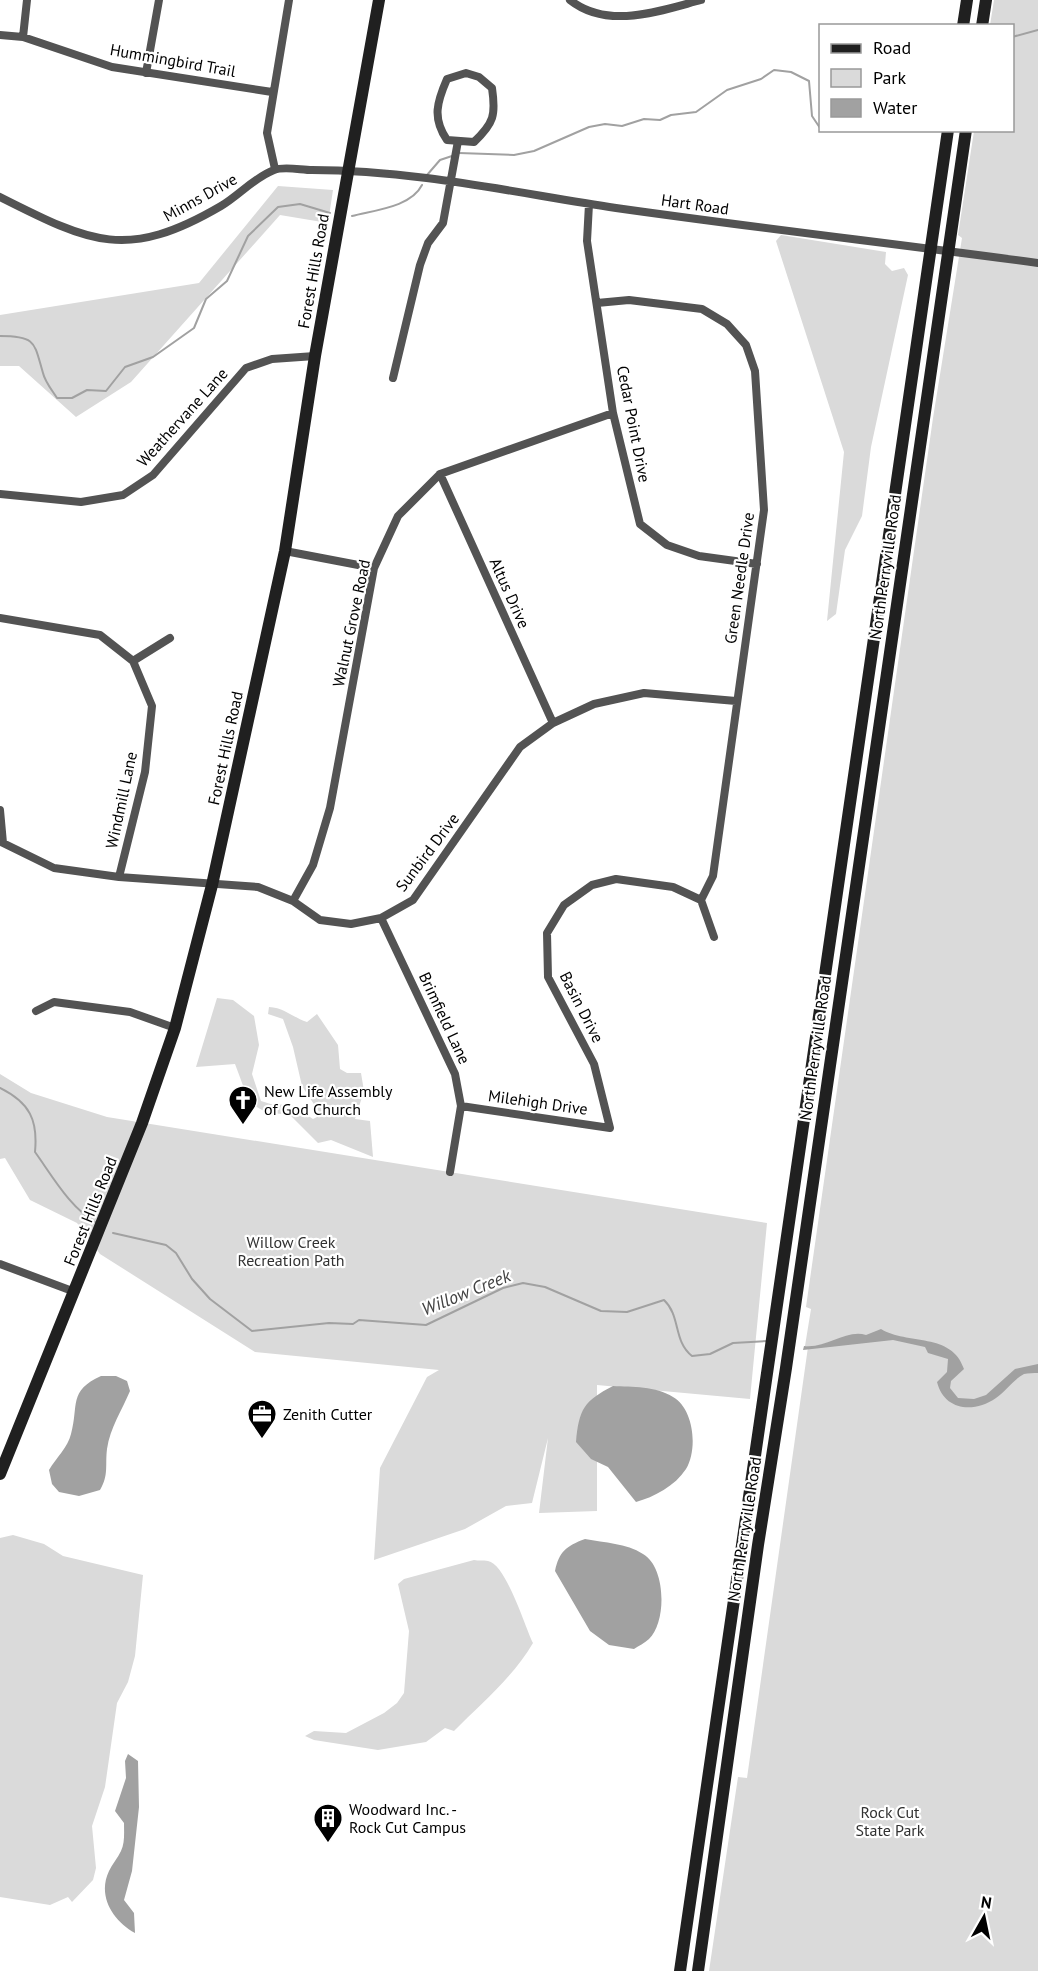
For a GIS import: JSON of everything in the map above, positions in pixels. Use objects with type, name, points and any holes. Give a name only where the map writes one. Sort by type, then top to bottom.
[{"type":"main road","name":"Forest Hills Road","points":[[0,1474],[142,1123],[175,1028],[212,885],[285,551],[315,356],[379,0]]},
{"type":"main road","points":[[963,24],[967,0]]},
{"type":"main road","points":[[982,24],[986,0]]},
{"type":"main road","name":"North Perryville Road","points":[[680,1971],[948,132]]},
{"type":"main road","name":"North Perryville Road","points":[[698,1971],[758,1545],[786,1368],[966,132]]},
{"type":"street","points":[[23,37],[27,0]]},
{"type":"street","points":[[146,73],[159,0]]},
{"type":"street","points":[[289,0],[267,133],[275,170],[348,170]]},
{"type":"street","points":[[570,0],[591,13],[606,16],[647,14],[701,0]]},
{"type":"street","name":"Hummingbird Trail","points":[[0,35],[23,37],[112,67],[272,92]]},
{"type":"street","points":[[466,73],[479,77],[492,88],[494,105],[491,127],[474,142],[458,141],[447,140],[438,127],[438,100],[447,79],[466,73]]},
{"type":"street","points":[[393,378],[420,265],[428,243],[443,223],[458,141]]},
{"type":"street","name":"Minns Drive","points":[[0,197],[89,237],[121,241],[153,238],[221,206],[275,170]]},
{"type":"street","name":"Hart Road","points":[[348,170],[452,182],[589,204],[1038,263]]},
{"type":"street","name":"Cedar Point Drive","points":[[589,204],[587,241],[613,413],[640,524],[667,545],[699,556],[757,564]]},
{"type":"street","name":"Green Needle Drive","points":[[597,303],[629,300],[702,309],[727,324],[746,345],[755,371],[764,510],[713,876],[701,900]]},
{"type":"street","name":"Weathervane Lane","points":[[0,494],[81,502],[123,495],[153,475],[246,368],[272,359],[315,356]]},
{"type":"street","name":"Walnut Grove Road","points":[[293,901],[313,865],[330,808],[374,568],[398,516],[441,474],[613,413]]},
{"type":"street","name":"Altus Drive","points":[[441,474],[553,723]]},
{"type":"street","points":[[285,551],[374,568]]},
{"type":"street","name":"Windmill Lane","points":[[0,618],[99,635],[133,661],[152,706],[145,772],[119,877]]},
{"type":"street","points":[[133,661],[170,638]]},
{"type":"street","name":"Sunbird Drive","points":[[0,810],[3,843],[54,868],[119,877],[258,887],[293,901],[320,920],[351,924],[381,918],[413,900],[520,747],[553,723],[594,704],[644,693],[736,701]]},
{"type":"street","name":"Basin Drive","points":[[610,1128],[594,1064],[548,977],[547,933],[564,904],[592,885],[616,879],[673,887],[701,900]]},
{"type":"street","points":[[701,900],[714,937]]},
{"type":"street","name":"Brimfield Lane","points":[[381,918],[455,1074],[461,1106],[450,1172]]},
{"type":"street","points":[[36,1011],[54,1002],[130,1012],[175,1028]]},
{"type":"street","name":"Milehigh Drive","points":[[461,1106],[610,1128]]},
{"type":"street","points":[[0,1264],[75,1292]]},
{"type":"green space","name":"Rock Cut State Park","points":[[994,0],[1038,0],[1038,1971],[709,1971],[738,1777],[747,1778],[808,1347],[805,1346],[811,1309],[806,1307],[933,418],[962,238],[958,235],[974,132],[1014,132],[1014,24],[990,24]]},
{"type":"green space","points":[[278,186],[333,190],[328,223],[280,215],[131,382],[76,417],[19,366],[0,366],[0,315],[199,283]]},
{"type":"green space","points":[[781,235],[886,252],[885,264],[892,271],[904,268],[908,275],[871,447],[862,516],[845,550],[836,614],[827,621],[844,452],[776,241]]},
{"type":"green space","points":[[217,998],[233,1000],[254,1016],[259,1045],[252,1074],[261,1101],[274,1105],[290,1104],[313,1119],[321,1115],[302,1086],[293,1047],[283,1019],[268,1014],[269,1007],[275,1008],[307,1022],[317,1014],[338,1045],[340,1069],[347,1073],[361,1073],[364,1091],[355,1119],[370,1121],[373,1157],[331,1140],[318,1143],[289,1114],[265,1111],[257,1107],[247,1095],[235,1064],[196,1067]]},
{"type":"green space","name":"Willow Creek Recreation Path","points":[[0,1074],[31,1093],[107,1117],[767,1223],[750,1399],[597,1385],[597,1511],[539,1513],[548,1438],[532,1503],[506,1506],[465,1529],[374,1560],[380,1468],[427,1377],[439,1370],[255,1352],[100,1254],[77,1223],[30,1200],[5,1158],[0,1159]]},
{"type":"green space","points":[[13,1535],[44,1544],[63,1556],[143,1575],[135,1656],[128,1682],[117,1703],[105,1787],[92,1826],[96,1868],[93,1880],[72,1902],[68,1897],[50,1905],[0,1897],[0,1538]]},
{"type":"green space","points":[[474,1560],[488,1561],[502,1573],[533,1643],[496,1689],[454,1731],[445,1728],[426,1742],[378,1750],[314,1740],[305,1736],[314,1731],[346,1733],[384,1713],[397,1703],[404,1693],[409,1631],[398,1584],[404,1579]]},
{"type":"water","points":[[881,1329],[950,1349],[958,1357],[964,1369],[951,1381],[950,1388],[958,1398],[974,1399],[986,1395],[1015,1369],[1038,1364],[1038,1373],[1024,1374],[996,1398],[978,1406],[969,1407],[953,1404],[946,1399],[937,1382],[947,1372],[948,1359],[928,1353],[925,1347],[893,1340],[803,1350],[804,1346],[820,1345],[851,1335],[866,1335]]},
{"type":"water","points":[[101,1376],[116,1376],[127,1381],[130,1391],[113,1426],[106,1455],[106,1475],[103,1485],[100,1490],[79,1496],[59,1492],[52,1484],[49,1470],[69,1439],[79,1393]]},
{"type":"water","points":[[613,1386],[652,1389],[666,1393],[686,1410],[692,1430],[692,1451],[686,1469],[664,1490],[636,1502],[608,1467],[591,1459],[576,1442],[579,1421],[585,1407],[595,1396]]},
{"type":"water","points":[[585,1539],[622,1545],[636,1550],[651,1561],[656,1570],[661,1595],[659,1620],[649,1639],[634,1649],[609,1645],[590,1631],[555,1571],[564,1550]]},
{"type":"water","points":[[128,1754],[138,1761],[139,1807],[132,1871],[124,1900],[134,1913],[135,1933],[114,1915],[109,1907],[105,1890],[109,1871],[123,1845],[124,1823],[115,1811],[126,1778],[125,1761]]},
{"type":"waterway","points":[[1014,36],[1038,30]]},
{"type":"waterway","points":[[459,153],[514,155],[534,151],[589,127],[605,124],[622,126],[644,119],[660,120],[671,115],[696,112],[727,90],[761,79],[774,70],[791,72],[809,81],[812,116],[819,126]]},
{"type":"waterway","points":[[427,175],[440,160],[452,156]]},
{"type":"waterway","points":[[352,216],[401,203],[410,198],[422,185]]},
{"type":"waterway","points":[[0,336],[12,336],[32,343],[45,380],[57,398],[72,398],[87,390],[106,391],[125,367],[153,357],[194,328],[206,299],[227,281],[248,236],[278,207],[300,204],[330,213]]},
{"type":"waterway","name":"Willow Creek","points":[[0,1088],[25,1106],[35,1131],[35,1152],[70,1201],[97,1223]]},
{"type":"waterway","name":"Willow Creek","points":[[113,1233],[166,1245],[176,1253],[192,1279],[210,1299],[252,1331],[329,1323],[353,1324],[359,1320],[426,1325],[503,1288],[523,1283],[545,1287],[601,1311],[627,1312],[664,1300],[673,1313],[682,1343],[692,1356],[710,1354],[733,1343],[768,1341]]},
{"type":"place","name":"New Life Assembly of God Church","points":[[243,1126]]},
{"type":"place","name":"Zenith Cutter","points":[[262,1440]]},
{"type":"place","name":"Woodward Inc. - Rock Cut Campus","points":[[328,1844]]}]
